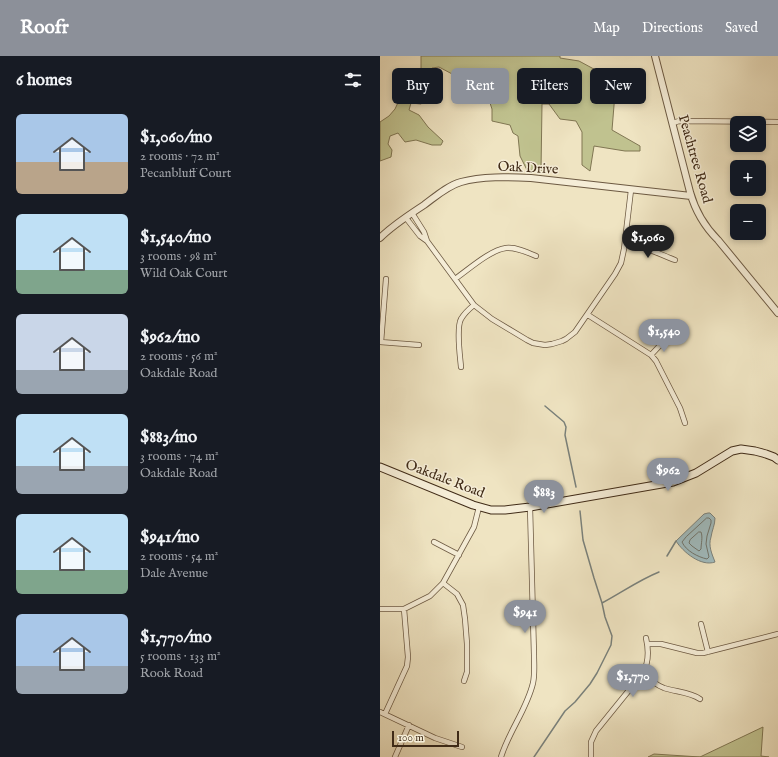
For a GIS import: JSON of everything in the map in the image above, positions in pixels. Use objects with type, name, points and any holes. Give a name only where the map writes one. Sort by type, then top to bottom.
[{"type":"main road","name":"Oakdale Road","points":[[380,467],[479,507],[491,510],[505,510],[673,482],[696,473],[732,452],[741,449],[766,454],[778,460]]},
{"type":"street","name":"Peachtree Road","points":[[655,56],[691,196],[700,217],[713,235],[778,313]]},
{"type":"street","points":[[673,123],[679,121],[778,122]]},
{"type":"street","name":"Oak Drive","points":[[380,238],[412,213],[457,183],[483,178],[530,178],[691,196]]},
{"type":"street","points":[[412,213],[424,232],[427,241],[474,305],[492,319],[527,340],[545,345],[557,343],[571,336],[588,315],[618,268],[623,256],[631,190]]},
{"type":"street","points":[[406,218],[420,236],[427,241]]},
{"type":"street","points":[[625,243],[675,260]]},
{"type":"street","points":[[455,279],[494,252],[501,249],[515,249],[536,256]]},
{"type":"street","points":[[386,279],[380,342],[419,345]]},
{"type":"street","points":[[461,367],[460,323],[474,305]]},
{"type":"street","points":[[588,315],[651,355],[680,408],[686,423]]},
{"type":"street","points":[[651,355],[665,340]]},
{"type":"street","points":[[380,609],[404,609],[430,596],[443,584],[474,527],[479,507]]},
{"type":"street","points":[[502,757],[508,739],[528,697],[534,678],[530,507]]},
{"type":"street","points":[[434,542],[459,555]]},
{"type":"street","points":[[443,584],[457,594],[463,605],[467,644],[467,672],[464,681]]},
{"type":"street","points":[[404,609],[408,657],[407,666],[382,713],[435,738],[462,747]]},
{"type":"street","points":[[701,624],[708,652]]},
{"type":"street","points":[[648,644],[661,644],[697,653],[703,653],[778,634]]},
{"type":"street","points":[[591,757],[592,742],[596,731],[643,674],[648,660],[648,644],[646,638]]},
{"type":"street","points":[[643,674],[664,688],[692,695],[700,700]]},
{"type":"street","points":[[395,757],[409,725]]},
{"type":"green space","points":[[421,56],[560,56],[560,58],[579,61],[592,68],[590,68],[590,104],[614,104],[612,130],[640,146],[640,151],[625,151],[594,146],[590,171],[582,165],[582,132],[576,121],[560,119],[549,104],[582,104],[582,68],[517,68],[517,104],[542,104],[541,171],[527,170],[520,156],[518,136],[513,133],[510,125],[492,121],[490,104],[509,104],[509,68],[451,68],[451,73],[439,67],[421,68]]},
{"type":"green space","points":[[397,104],[411,104],[409,110],[419,115],[428,127],[443,141],[441,145],[432,145],[416,140],[405,142],[398,133],[390,136],[388,144],[392,150],[391,157],[380,161],[380,122],[389,116]]},
{"type":"green space","points":[[763,727],[761,756],[769,757],[700,757]]},
{"type":"green space","points":[[654,754],[700,757],[648,757]]},
{"type":"water","points":[[708,513],[715,518],[710,544],[715,562],[710,563],[693,558],[683,550],[676,541],[704,514]]},
{"type":"waterway","points":[[545,406],[564,422],[566,427],[565,435],[576,487]]},
{"type":"waterway","points":[[580,511],[583,540],[602,603]]},
{"type":"waterway","points":[[667,556],[676,541]]},
{"type":"waterway","points":[[534,757],[565,711],[575,702],[590,684],[611,645],[612,636],[602,603],[659,572]]}]
